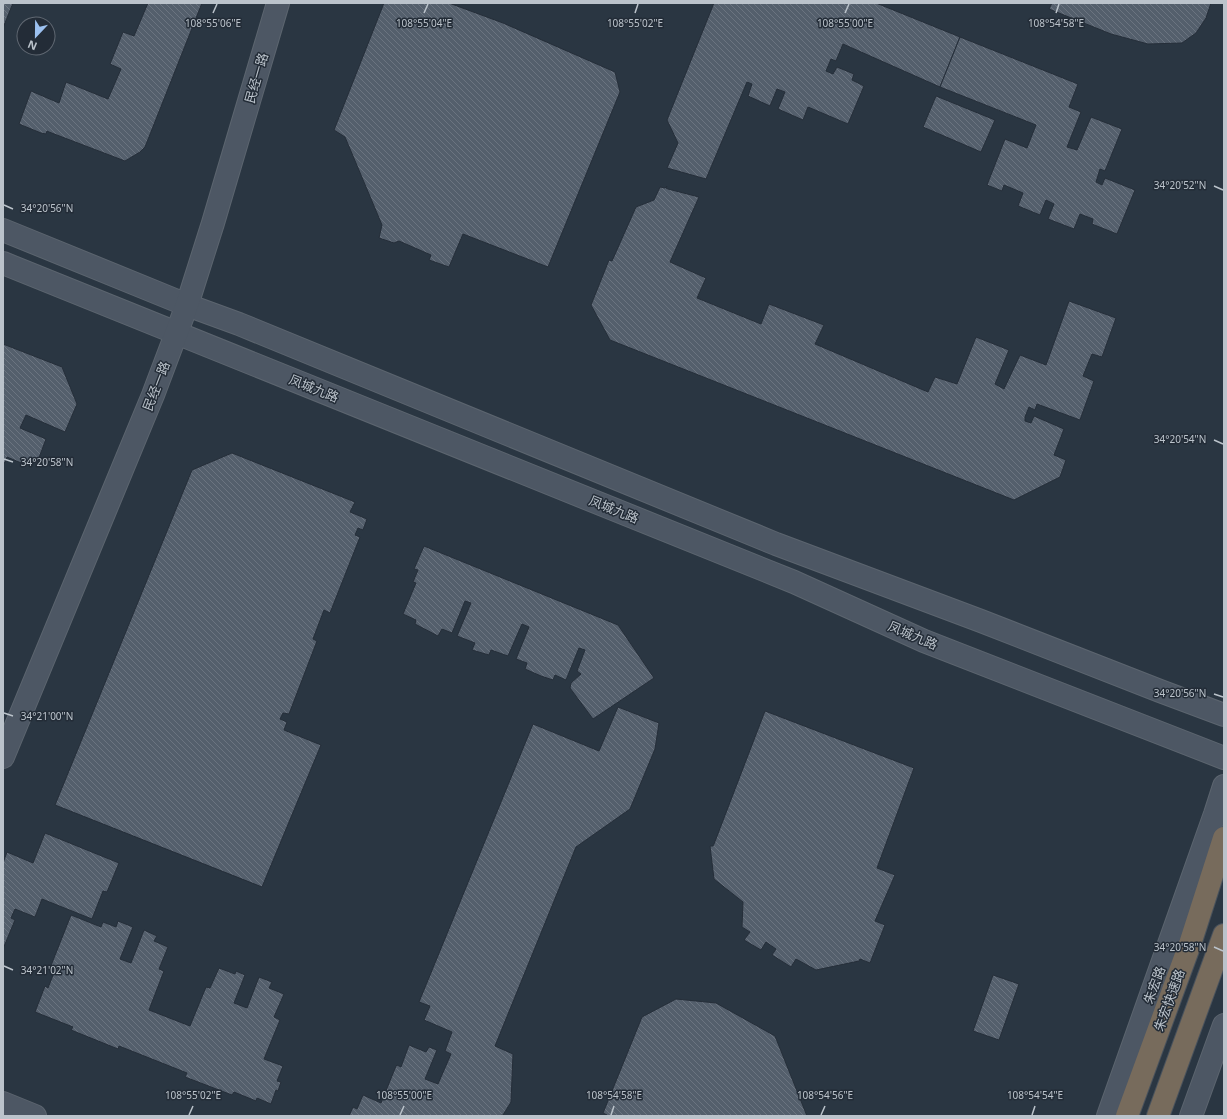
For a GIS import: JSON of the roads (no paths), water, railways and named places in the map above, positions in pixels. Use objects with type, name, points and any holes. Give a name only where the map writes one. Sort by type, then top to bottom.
[{"type":"highway","name":"朱宏快速路","points":[[1127,1116],[1190,944],[1224,838]]},
{"type":"highway","points":[[1158,1116],[1224,935]]},
{"type":"street","name":"民经一路","points":[[3,757],[153,395],[177,333],[214,223],[278,3]]},
{"type":"street","points":[[3,230],[187,305],[239,324],[776,544],[974,618],[1160,692],[1224,715]]},
{"type":"street","name":"凤城九路","points":[[3,263],[794,582],[924,641],[1224,758]]},
{"type":"street","name":"朱宏路","points":[[1108,1116],[1224,786]]},
{"type":"street","points":[[1191,1116],[1224,1025]]},
{"type":"street","points":[[3,1103],[35,1116]]}]
